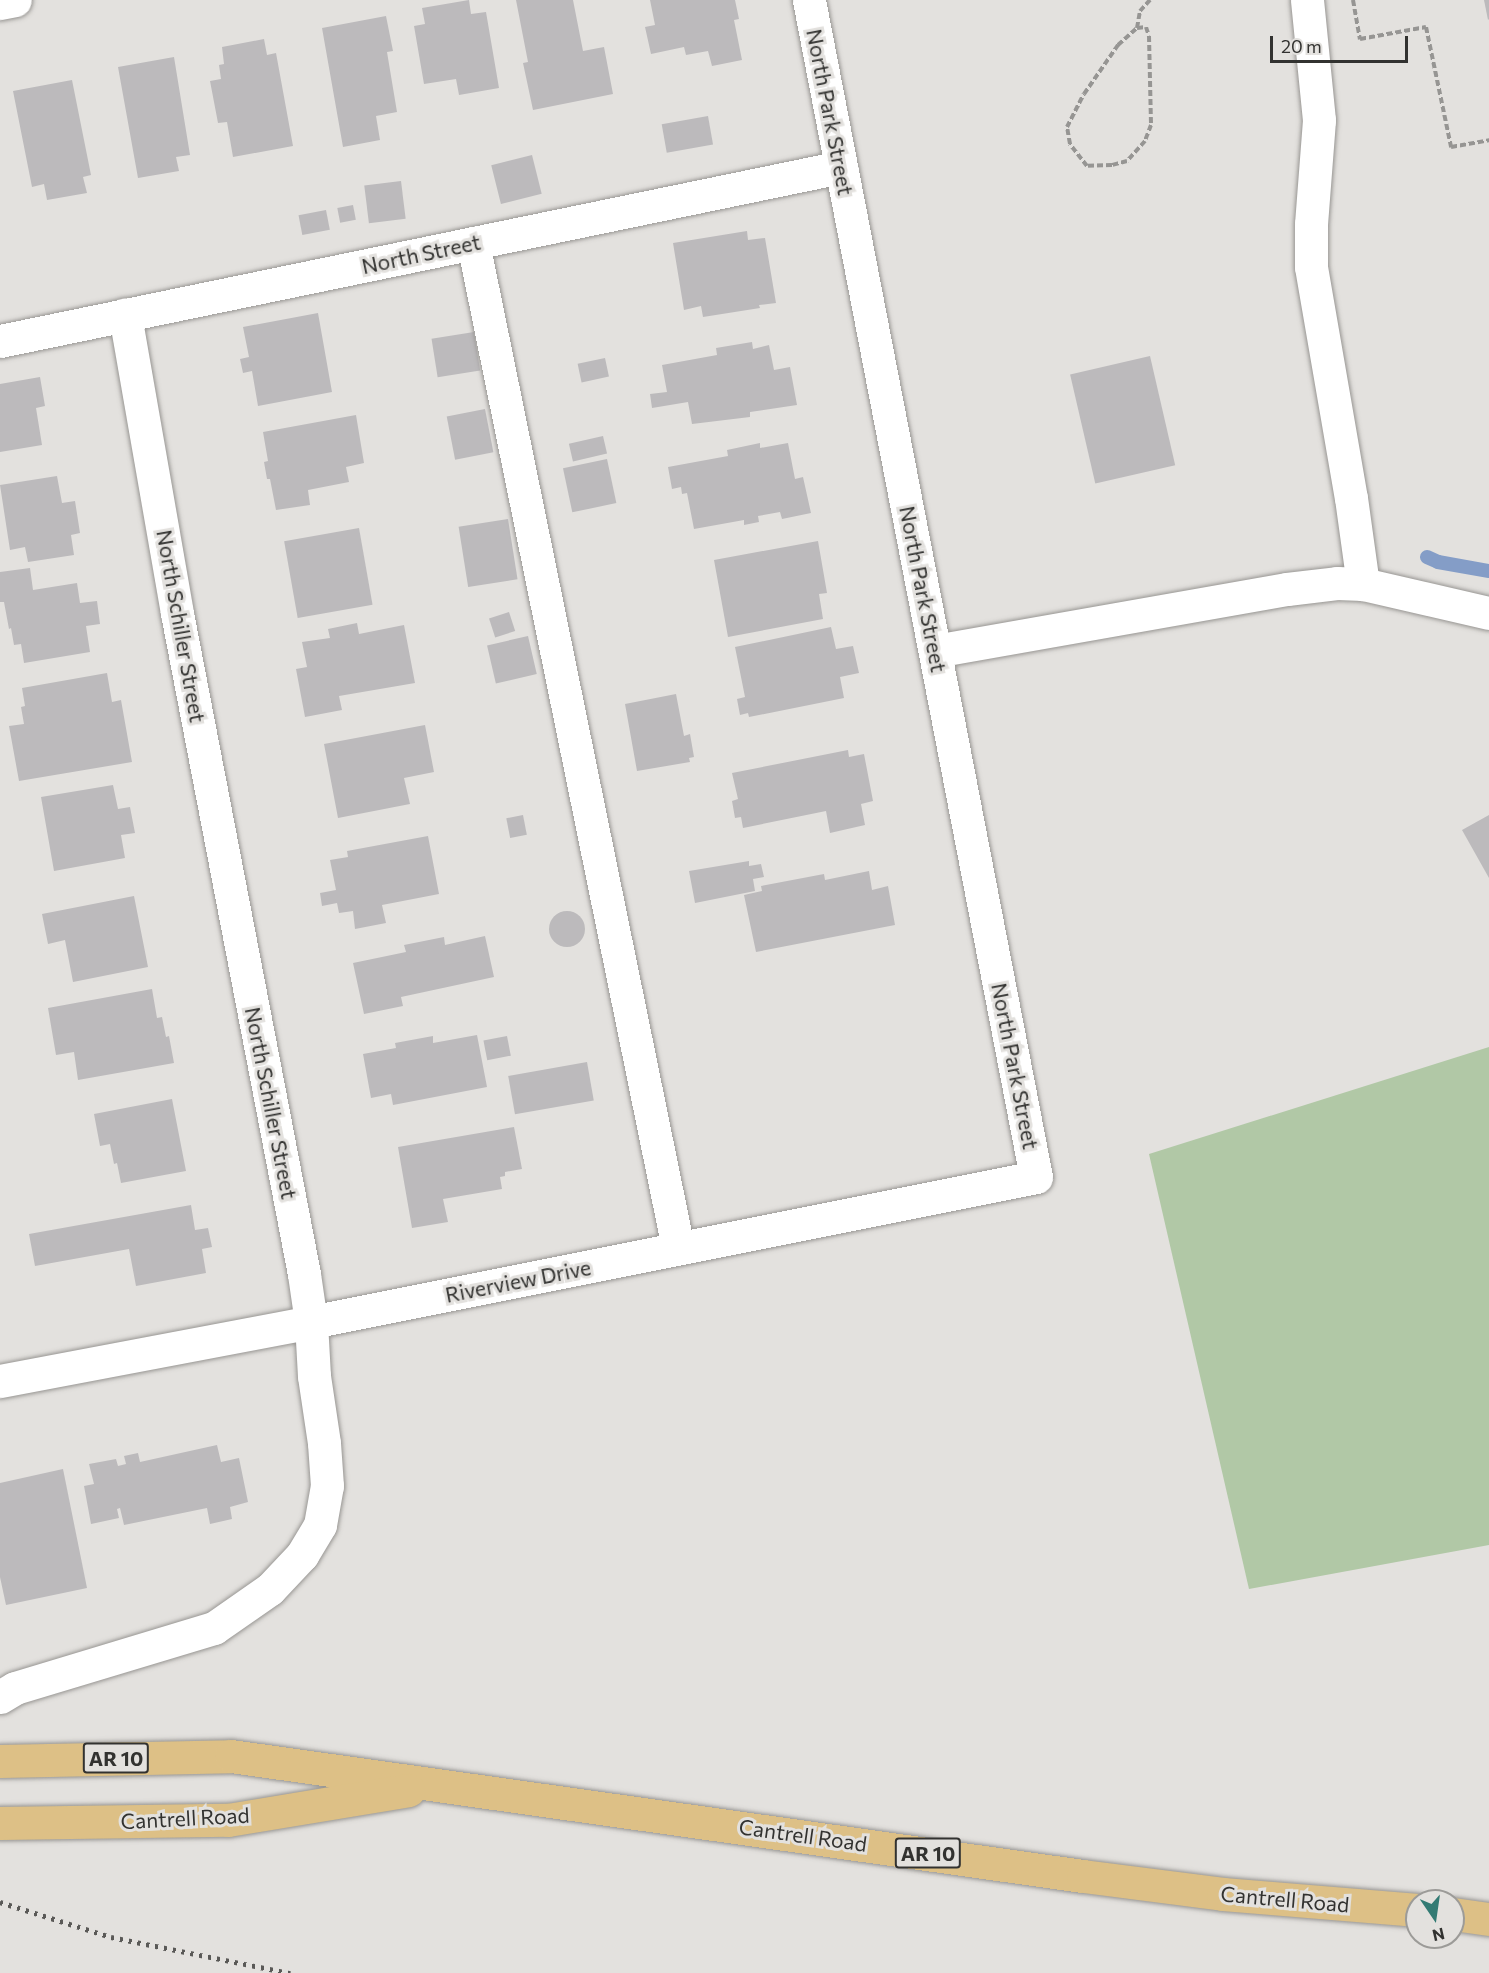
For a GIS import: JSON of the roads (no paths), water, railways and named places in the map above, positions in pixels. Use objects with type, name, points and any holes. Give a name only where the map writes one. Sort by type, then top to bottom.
[{"type":"main road","name":"Cantrell Road","points":[[0,1761],[231,1756],[1142,1884],[1223,1894],[1405,1909]]},
{"type":"main road","name":"Cantrell Road","points":[[0,1823],[228,1820],[440,1785]]},
{"type":"main road","points":[[1465,1916],[1489,1919]]},
{"type":"street","points":[[0,3],[15,0]]},
{"type":"street","name":"North Park Street","points":[[809,0],[1036,1177]]},
{"type":"street","points":[[1308,0],[1319,120],[1311,224],[1311,267],[1351,498],[1363,584]]},
{"type":"street","name":"North Street","points":[[0,341],[841,167]]},
{"type":"street","points":[[473,243],[678,1248]]},
{"type":"street","name":"North Schiller Street","points":[[0,1697],[15,1688],[214,1628],[270,1589],[302,1555],[320,1525],[327,1486],[324,1443],[314,1376],[311,1322],[177,613],[125,315]]},
{"type":"street","points":[[935,651],[1287,589],[1337,583],[1363,584],[1489,614]]},
{"type":"street","name":"Riverview Drive","points":[[0,1381],[311,1322],[1036,1177]]},
{"type":"waterway","points":[[1427,557],[1438,562],[1489,571]]},
{"type":"railway","points":[[0,1902],[111,1937],[290,1973]]}]
